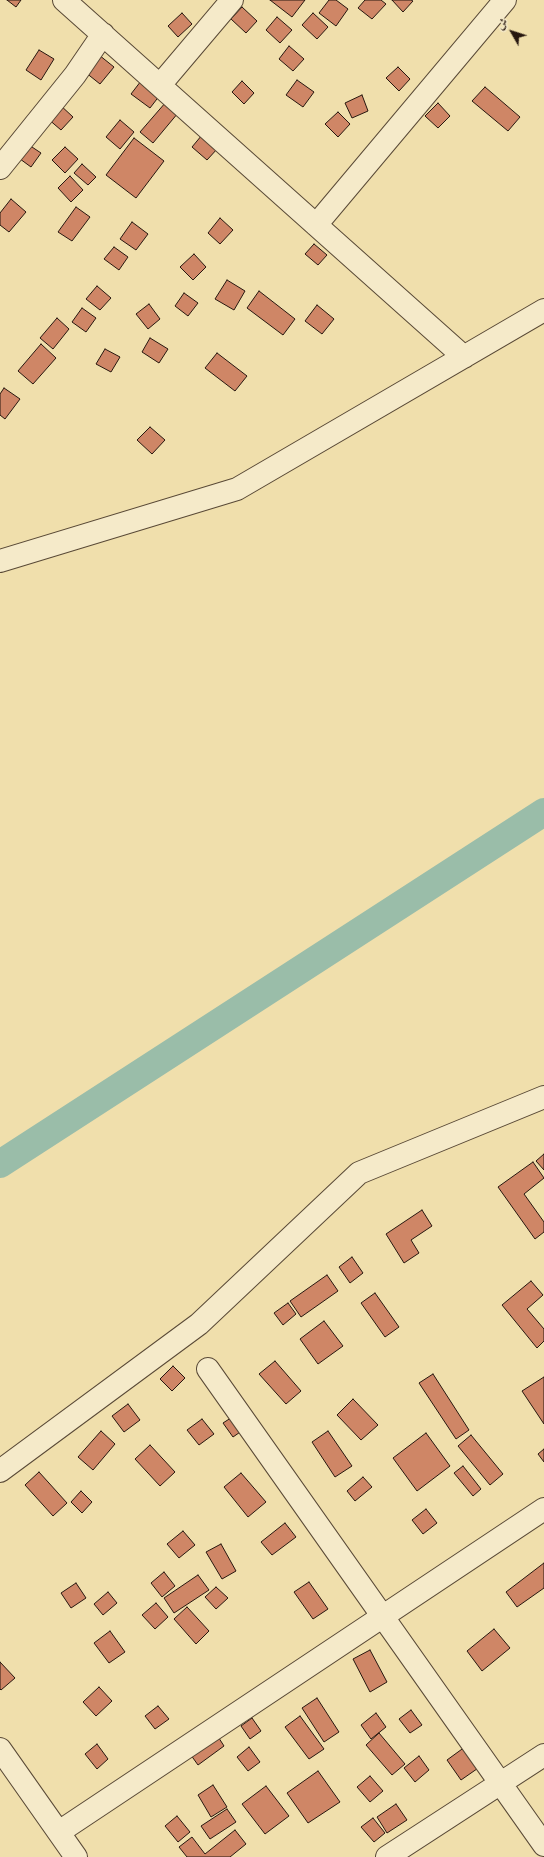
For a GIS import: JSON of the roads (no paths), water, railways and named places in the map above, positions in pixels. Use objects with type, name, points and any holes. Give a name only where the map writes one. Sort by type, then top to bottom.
[{"type":"street","points":[[64,0],[464,357]]},
{"type":"street","points":[[160,85],[232,0]]},
{"type":"street","points":[[316,225],[505,0]]},
{"type":"street","points":[[0,168],[75,75],[103,34]]},
{"type":"street","points":[[0,561],[237,489],[544,310]]},
{"type":"street","points":[[0,1471],[199,1324],[359,1173],[543,1098]]},
{"type":"street","points":[[208,1369],[544,1845]]},
{"type":"street","points":[[59,1832],[544,1509]]},
{"type":"street","points":[[0,1749],[76,1857]]},
{"type":"street","points":[[387,1857],[544,1754]]},
{"type":"waterway","points":[[0,1164],[544,812]]}]
